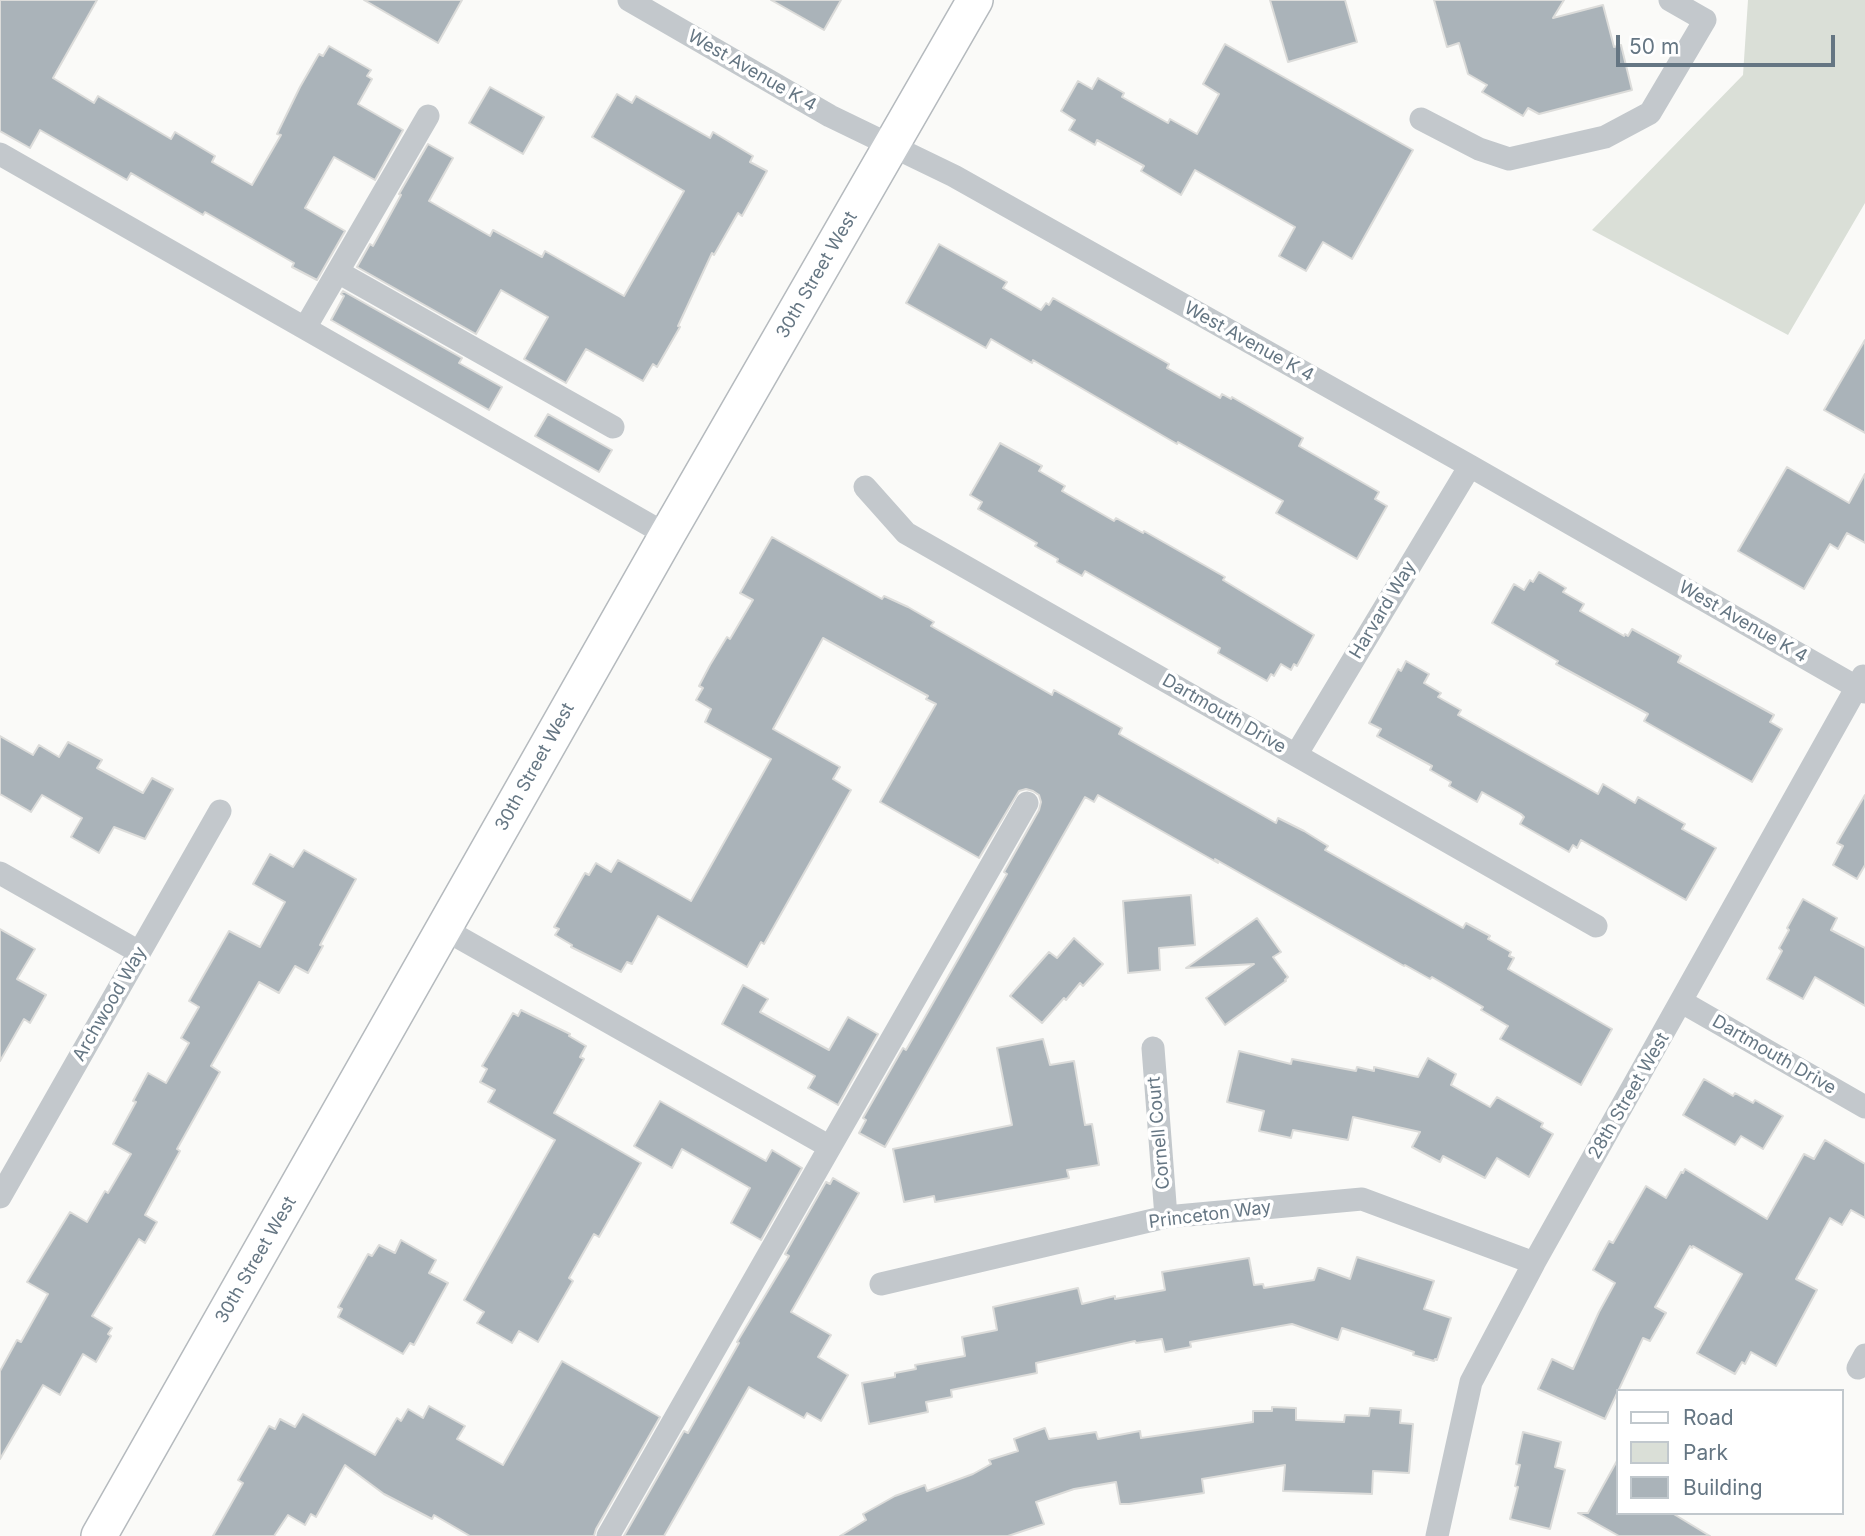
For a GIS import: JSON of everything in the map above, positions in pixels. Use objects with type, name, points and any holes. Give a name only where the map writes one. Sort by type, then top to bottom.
[{"type":"main road","name":"30th Street West","points":[[99,1536],[667,535],[975,0]]},
{"type":"street","name":"West Avenue K 4","points":[[629,0],[830,116],[954,176],[1862,684]]},
{"type":"street","points":[[1421,119],[1479,149],[1508,159],[1605,137],[1650,113],[1705,20],[1670,0]]},
{"type":"street","points":[[305,328],[428,116]]},
{"type":"street","points":[[0,154],[667,535]]},
{"type":"street","points":[[338,272],[613,427]]},
{"type":"street","name":"Harvard Way","points":[[1296,755],[1471,466]]},
{"type":"street","name":"Dartmouth Drive","points":[[865,487],[905,533],[1596,926]]},
{"type":"street","name":"28th Street West","points":[[1437,1536],[1471,1382],[1534,1263],[1862,684]]},
{"type":"street","points":[[608,1536],[1027,803]]},
{"type":"street","name":"Archwood Way","points":[[0,1197],[220,811]]},
{"type":"street","points":[[0,873],[139,953]]},
{"type":"street","points":[[444,929],[830,1147]]},
{"type":"street","name":"Dartmouth Drive","points":[[1682,1002],[1865,1107]]},
{"type":"street","name":"Cornell Court","points":[[1153,1048],[1166,1217]]},
{"type":"street","name":"Princeton Way","points":[[881,1284],[1166,1217],[1362,1199],[1534,1263]]},
{"type":"green space","points":[[1748,0],[1865,0],[1865,203],[1788,335],[1592,230],[1743,75]]},
{"type":"building","points":[[0,0],[97,0],[53,78],[94,103],[98,96],[171,139],[175,132],[215,156],[212,162],[252,185],[281,135],[277,134],[300,87],[319,54],[323,56],[329,46],[371,70],[367,76],[372,79],[358,104],[403,130],[375,180],[334,157],[305,208],[345,231],[317,280],[292,267],[294,263],[205,212],[203,215],[131,173],[127,180],[40,130],[30,148],[0,131]]},
{"type":"building","points":[[364,0],[462,0],[438,43]]},
{"type":"building","points":[[771,0],[841,0],[824,30]]},
{"type":"building","points":[[1270,0],[1345,0],[1357,42],[1288,62]]},
{"type":"building","points":[[1434,0],[1564,0],[1553,18],[1603,5],[1614,47],[1621,45],[1632,90],[1539,114],[1528,108],[1523,116],[1482,92],[1487,85],[1468,74],[1459,43],[1447,47]]},
{"type":"building","points":[[1225,44],[1413,150],[1352,259],[1323,242],[1306,271],[1279,256],[1295,227],[1195,170],[1181,195],[1141,171],[1144,166],[1097,140],[1095,145],[1069,130],[1075,120],[1061,111],[1078,81],[1092,89],[1098,78],[1124,93],[1122,97],[1168,123],[1170,119],[1197,134],[1219,94],[1203,84]]},
{"type":"building","points":[[490,87],[544,117],[523,154],[469,123]]},
{"type":"building","points":[[617,94],[632,103],[636,96],[710,138],[713,132],[753,156],[750,162],[767,171],[742,216],[738,213],[714,255],[712,253],[678,326],[680,327],[657,367],[653,364],[643,381],[586,349],[566,383],[524,359],[548,317],[501,290],[476,334],[357,267],[370,244],[373,246],[428,144],[453,158],[429,201],[490,236],[493,230],[542,257],[545,251],[624,296],[684,191],[592,137]]},
{"type":"building","points":[[939,244],[1007,282],[1003,288],[1041,310],[1046,303],[1049,305],[1053,298],[1169,364],[1167,368],[1220,398],[1222,394],[1231,399],[1232,397],[1303,438],[1299,446],[1379,492],[1375,499],[1387,506],[1357,559],[1276,513],[1283,501],[1178,442],[1177,444],[1033,360],[1032,363],[991,339],[986,348],[906,303]]},
{"type":"building","points":[[343,291],[462,358],[459,363],[502,387],[489,410],[331,320],[344,296],[341,294]]},
{"type":"building","points":[[1865,340],[1865,433],[1824,410]]},
{"type":"building","points":[[548,414],[612,450],[599,472],[535,436]]},
{"type":"building","points":[[1000,443],[1042,466],[1039,471],[1065,486],[1062,491],[1114,521],[1116,518],[1143,533],[1144,531],[1225,577],[1223,580],[1314,635],[1297,666],[1294,664],[1291,670],[1281,664],[1274,676],[1271,674],[1267,681],[1218,653],[1220,648],[1085,571],[1082,576],[1057,562],[1058,559],[1035,546],[1037,543],[978,509],[982,502],[970,495]]},
{"type":"building","points":[[1787,467],[1849,503],[1865,474],[1865,543],[1847,533],[1838,549],[1830,544],[1804,589],[1738,551]]},
{"type":"building","points":[[772,537],[882,599],[884,596],[908,607],[934,622],[931,626],[1052,695],[1054,690],[1122,728],[1119,734],[1276,823],[1278,818],[1304,831],[1328,846],[1325,850],[1463,928],[1466,923],[1490,936],[1488,939],[1511,952],[1509,956],[1514,958],[1508,969],[1612,1029],[1581,1085],[1500,1039],[1508,1026],[1481,1010],[1483,1007],[1432,977],[1430,979],[1404,966],[1098,795],[1094,802],[1085,797],[885,1147],[859,1133],[866,1120],[863,1118],[903,1048],[906,1050],[1007,874],[1004,872],[1041,802],[1039,795],[1033,791],[1019,791],[979,858],[880,802],[936,704],[926,699],[928,696],[823,638],[773,729],[840,767],[833,779],[851,790],[764,944],[761,942],[747,967],[658,916],[632,964],[627,962],[621,972],[571,947],[572,945],[555,935],[559,929],[554,927],[585,873],[589,875],[596,863],[611,872],[618,860],[691,901],[771,759],[705,722],[711,709],[696,700],[703,688],[699,686],[710,665],[727,637],[730,639],[753,600],[740,593]]},
{"type":"building","points":[[1539,572],[1566,588],[1563,592],[1584,604],[1580,611],[1624,636],[1628,636],[1632,629],[1681,656],[1678,662],[1774,715],[1770,722],[1782,729],[1752,782],[1644,721],[1648,714],[1556,664],[1558,661],[1492,623],[1514,584],[1524,590]]},
{"type":"building","points":[[1406,661],[1429,674],[1424,683],[1441,693],[1438,697],[1461,710],[1458,715],[1598,794],[1603,784],[1635,803],[1638,797],[1685,824],[1682,829],[1716,848],[1686,900],[1581,840],[1577,848],[1573,845],[1569,852],[1520,824],[1524,817],[1521,814],[1482,792],[1477,802],[1449,786],[1451,782],[1430,770],[1432,766],[1377,736],[1381,729],[1369,723],[1398,669],[1401,671]]},
{"type":"building","points":[[0,736],[33,755],[39,745],[59,757],[68,742],[102,760],[97,768],[143,793],[152,778],[173,789],[145,839],[114,827],[99,853],[71,837],[82,818],[42,795],[31,812],[0,794]]},
{"type":"building","points":[[1865,795],[1865,865],[1857,879],[1833,865],[1843,846],[1837,843]]},
{"type":"building","points":[[304,850],[356,879],[320,945],[323,946],[308,973],[295,966],[279,993],[259,982],[211,1066],[220,1072],[177,1149],[180,1151],[145,1215],[157,1222],[145,1243],[139,1239],[92,1316],[112,1328],[108,1334],[111,1336],[96,1362],[83,1354],[60,1395],[43,1385],[0,1459],[0,1371],[17,1340],[21,1342],[48,1294],[27,1282],[70,1212],[87,1222],[131,1154],[113,1144],[148,1073],[166,1083],[189,1043],[181,1038],[199,1007],[189,1001],[229,931],[260,947],[285,902],[253,884],[270,854],[293,867]]},
{"type":"building","points":[[1191,895],[1195,945],[1159,948],[1160,970],[1128,973],[1123,901]]},
{"type":"building","points":[[1803,899],[1837,918],[1831,930],[1865,948],[1865,1006],[1815,977],[1803,999],[1767,979],[1782,951],[1779,948],[1789,930],[1787,928]]},
{"type":"building","points":[[1257,918],[1281,952],[1273,957],[1288,977],[1225,1025],[1206,998],[1254,964],[1186,968]]},
{"type":"building","points":[[0,929],[35,949],[17,979],[46,995],[30,1023],[24,1019],[0,1061]]},
{"type":"building","points":[[1074,938],[1103,964],[1083,986],[1080,983],[1066,1000],[1064,998],[1042,1023],[1010,996],[1049,952],[1057,958]]},
{"type":"building","points":[[743,985],[768,999],[760,1012],[829,1050],[848,1017],[878,1034],[838,1105],[808,1088],[815,1076],[722,1024]]},
{"type":"building","points":[[521,1010],[570,1034],[569,1036],[586,1046],[580,1057],[584,1059],[554,1113],[641,1163],[599,1237],[594,1234],[569,1278],[573,1281],[538,1342],[519,1331],[512,1343],[477,1323],[484,1312],[464,1300],[555,1140],[488,1102],[495,1090],[480,1082],[487,1069],[482,1066],[513,1013],[518,1016]]},
{"type":"building","points":[[1043,1039],[1050,1065],[1074,1061],[1085,1125],[1092,1124],[1099,1165],[1067,1170],[1069,1178],[935,1202],[934,1196],[904,1202],[893,1149],[1012,1125],[997,1048]]},
{"type":"building","points":[[1239,1051],[1291,1064],[1292,1059],[1356,1071],[1357,1067],[1374,1071],[1374,1067],[1418,1077],[1428,1058],[1456,1074],[1451,1085],[1490,1107],[1497,1097],[1543,1123],[1541,1127],[1553,1134],[1529,1177],[1497,1158],[1485,1178],[1443,1156],[1440,1162],[1412,1147],[1420,1132],[1353,1117],[1348,1140],[1293,1130],[1291,1138],[1259,1131],[1264,1111],[1227,1102]]},
{"type":"building","points":[[1704,1079],[1733,1096],[1735,1093],[1753,1103],[1755,1100],[1783,1116],[1763,1149],[1741,1136],[1735,1145],[1683,1115]]},
{"type":"building","points":[[660,1101],[766,1161],[772,1150],[802,1168],[761,1240],[731,1223],[750,1188],[682,1149],[672,1168],[634,1146]]},
{"type":"building","points":[[1825,1140],[1865,1164],[1865,1218],[1851,1210],[1842,1225],[1830,1218],[1796,1279],[1817,1290],[1776,1366],[1751,1352],[1745,1364],[1742,1362],[1735,1374],[1697,1353],[1742,1274],[1690,1246],[1655,1307],[1666,1313],[1650,1341],[1643,1338],[1619,1389],[1616,1389],[1616,1396],[1605,1419],[1538,1389],[1552,1359],[1573,1369],[1615,1283],[1593,1270],[1609,1241],[1613,1243],[1646,1186],[1666,1198],[1685,1169],[1767,1219],[1804,1154],[1814,1159]]},
{"type":"building","points":[[833,1178],[859,1193],[791,1312],[831,1335],[818,1357],[848,1375],[821,1421],[807,1413],[804,1418],[749,1387],[664,1536],[624,1536],[684,1431],[688,1433],[739,1343],[737,1342],[789,1256],[785,1254],[826,1182],[830,1184]]},
{"type":"building","points":[[401,1240],[436,1260],[429,1273],[448,1283],[414,1345],[410,1343],[403,1354],[338,1317],[342,1309],[338,1307],[368,1254],[372,1256],[379,1245],[395,1253]]},
{"type":"building","points":[[1357,1257],[1434,1281],[1424,1309],[1451,1318],[1437,1360],[1413,1355],[1414,1352],[1342,1328],[1338,1340],[1292,1324],[1190,1342],[1191,1347],[1165,1352],[1162,1339],[1135,1341],[1036,1363],[1037,1373],[951,1390],[952,1397],[926,1402],[928,1412],[869,1424],[862,1383],[895,1377],[895,1373],[916,1369],[915,1365],[965,1356],[962,1337],[997,1330],[993,1307],[1078,1288],[1082,1304],[1115,1296],[1115,1299],[1165,1290],[1162,1272],[1249,1258],[1254,1285],[1263,1284],[1264,1288],[1314,1280],[1318,1268],[1350,1279]]},
{"type":"building","points":[[562,1361],[660,1417],[594,1536],[470,1536],[434,1515],[432,1519],[384,1494],[345,1465],[316,1517],[311,1514],[305,1525],[288,1515],[274,1536],[213,1536],[243,1483],[238,1480],[269,1426],[275,1429],[280,1419],[295,1427],[303,1414],[375,1455],[397,1418],[401,1421],[408,1409],[423,1418],[429,1406],[465,1426],[457,1439],[503,1465]]},
{"type":"building","points":[[1272,1407],[1296,1408],[1296,1420],[1344,1422],[1345,1415],[1369,1416],[1370,1408],[1401,1410],[1400,1423],[1413,1424],[1409,1473],[1373,1471],[1372,1494],[1283,1491],[1285,1465],[1202,1479],[1204,1493],[1129,1504],[1120,1504],[1116,1482],[1074,1489],[1036,1502],[1044,1524],[1008,1536],[840,1536],[866,1520],[863,1514],[895,1496],[925,1485],[927,1491],[973,1474],[991,1464],[989,1460],[1018,1451],[1014,1439],[1045,1428],[1049,1439],[1096,1432],[1098,1439],[1140,1431],[1141,1438],[1253,1422],[1253,1411],[1272,1411]]},
{"type":"building","points":[[1523,1432],[1561,1442],[1555,1467],[1565,1470],[1550,1529],[1510,1519],[1518,1487],[1515,1486],[1520,1465],[1516,1464]]},
{"type":"building","points":[[1616,1463],[1616,1515],[1675,1515],[1710,1536],[1619,1536],[1578,1513],[1588,1513]]}]
